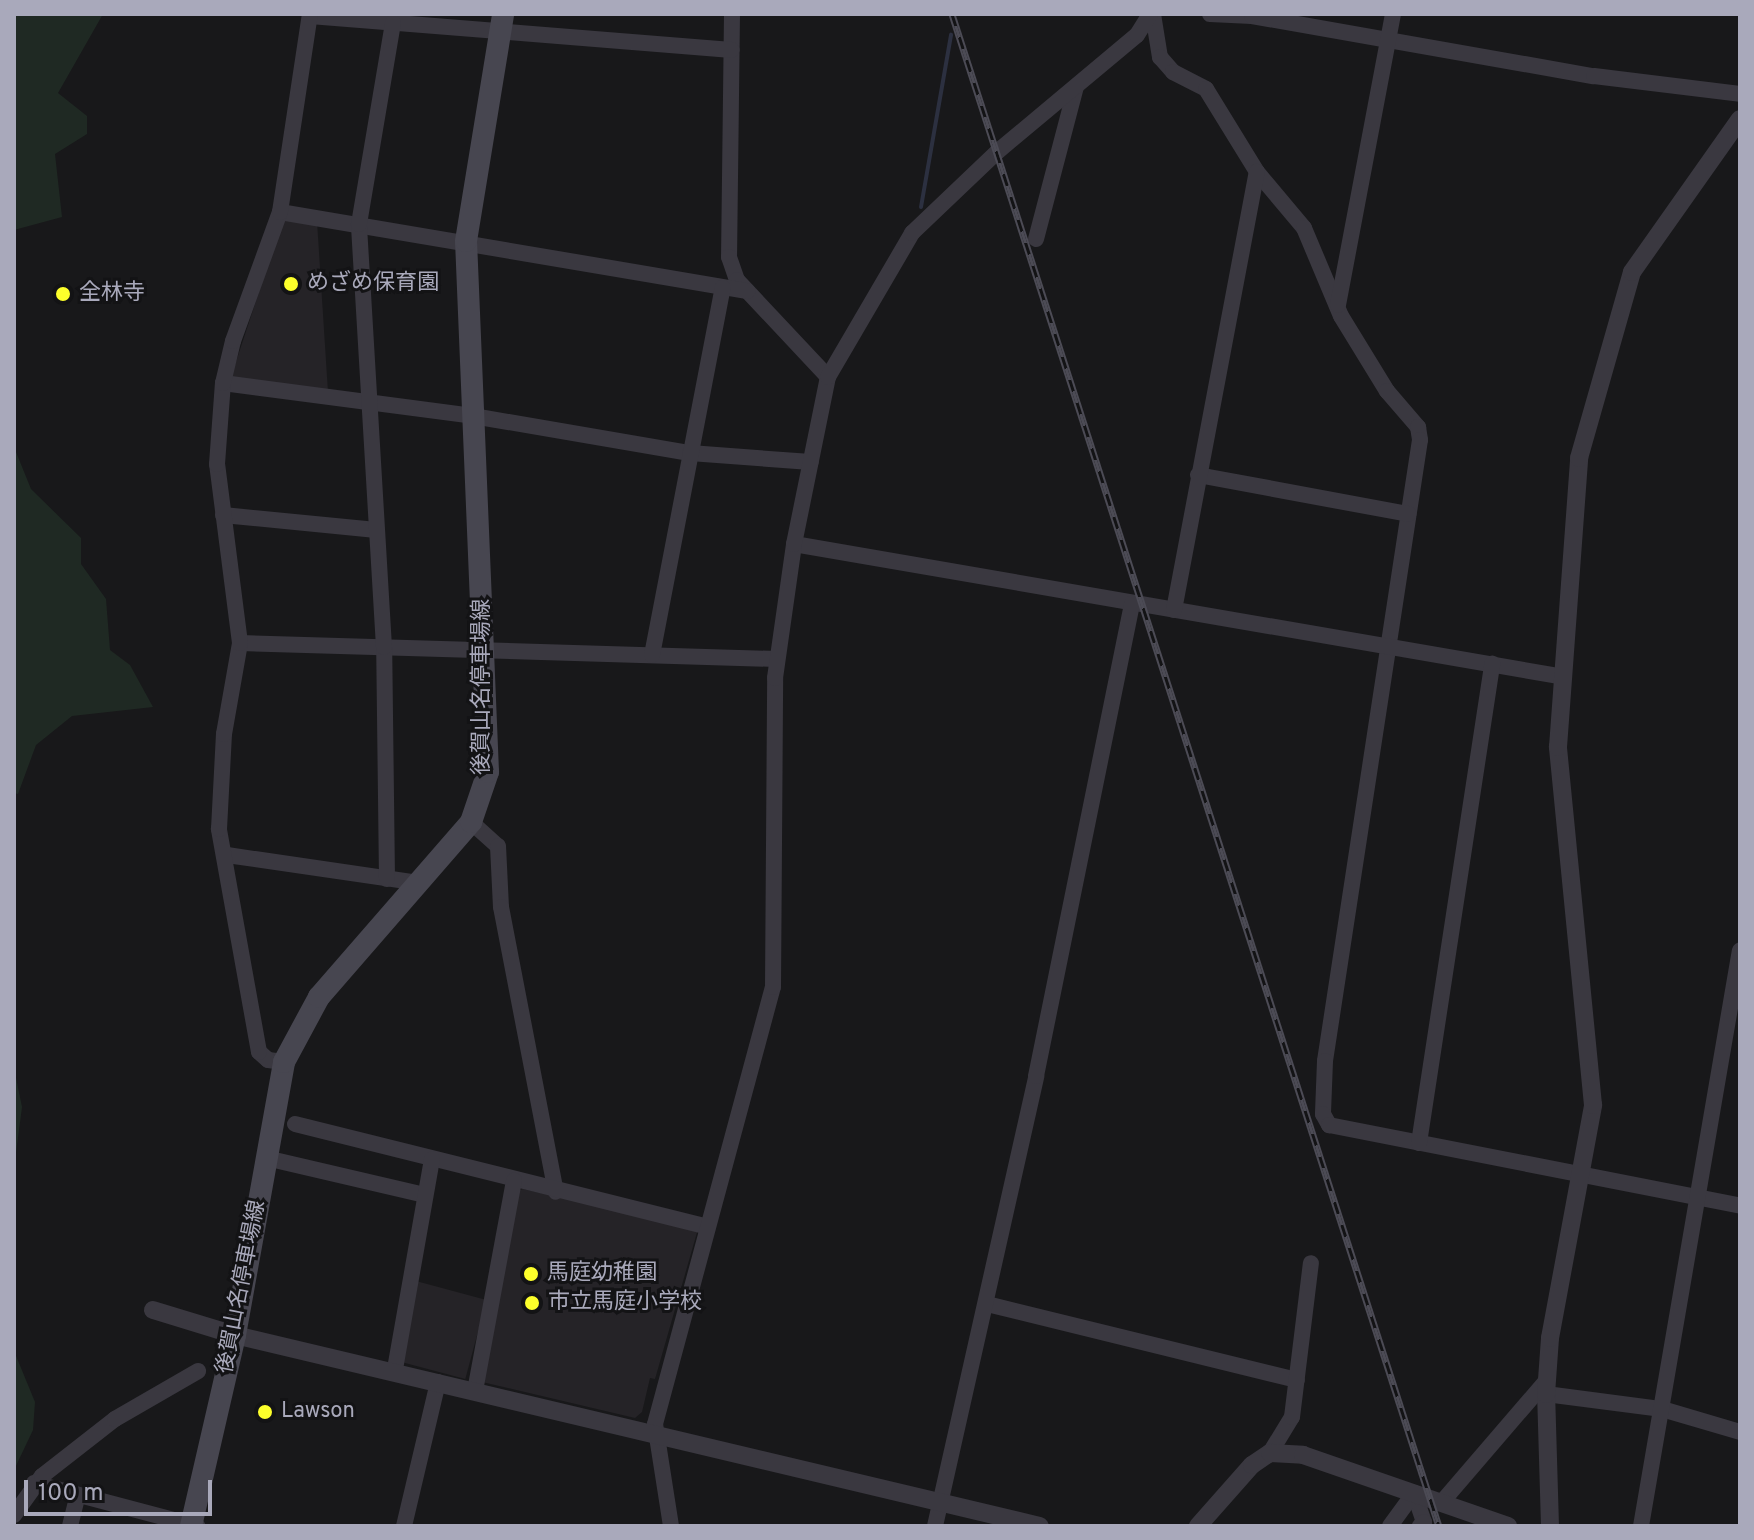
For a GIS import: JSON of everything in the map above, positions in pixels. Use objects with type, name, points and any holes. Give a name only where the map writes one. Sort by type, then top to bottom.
[{"type":"main road","name":"後賀山名停車場線","points":[[193,1526],[235,1335],[284,1062],[319,997],[471,822],[488,772],[486,648],[466,241],[502,21]]},
{"type":"street","points":[[732,14],[729,257],[747,291],[828,377]]},
{"type":"street","points":[[671,1526],[654,1434],[773,987],[777,659],[794,544],[828,377],[899,248],[997,152],[1137,35],[1151,14]]},
{"type":"street","points":[[1151,14],[1160,57],[1173,72],[1206,89],[1257,172],[1304,228],[1337,307],[1387,391],[1418,427],[1408,514],[1325,1061],[1323,1114],[1329,1125],[1740,1206]]},
{"type":"street","points":[[1210,14],[1388,37],[1594,76],[1740,94]]},
{"type":"street","points":[[1337,307],[1393,14]]},
{"type":"street","points":[[284,1062],[268,1060],[259,1052],[218,812],[224,734],[240,643],[217,464],[223,383],[233,341],[280,212],[310,15],[393,23],[502,21],[732,50]]},
{"type":"street","points":[[387,879],[384,647],[367,403],[359,224],[393,23]]},
{"type":"street","points":[[1036,239],[1076,87]]},
{"type":"street","points":[[1550,1526],[1546,1388],[1582,1176],[1593,1086],[1561,790],[1564,677],[1579,458],[1625,290],[1642,256],[1740,119]]},
{"type":"street","points":[[1174,610],[1257,172]]},
{"type":"street","points":[[280,212],[466,241],[747,291]]},
{"type":"street","points":[[652,655],[723,288]]},
{"type":"street","points":[[223,383],[473,416],[690,453],[811,462]]},
{"type":"street","points":[[1198,475],[1408,514]]},
{"type":"street","points":[[223,515],[376,530]]},
{"type":"street","points":[[794,544],[1564,677]]},
{"type":"street","points":[[935,1526],[987,1304],[1132,604]]},
{"type":"street","points":[[240,643],[777,659]]},
{"type":"street","points":[[1419,1143],[1492,664]]},
{"type":"street","points":[[471,822],[498,846],[501,907],[556,1192]]},
{"type":"street","points":[[227,855],[420,883]]},
{"type":"street","points":[[1641,1526],[1694,1197],[1740,950]]},
{"type":"street","points":[[295,1124],[556,1192],[707,1227]]},
{"type":"street","points":[[266,1158],[425,1195]]},
{"type":"street","points":[[395,1369],[432,1159]]},
{"type":"street","points":[[475,1391],[514,1181]]},
{"type":"street","points":[[1198,1526],[1252,1465],[1270,1453],[1292,1417],[1311,1263]]},
{"type":"street","points":[[987,1304],[1297,1380]]},
{"type":"street","points":[[153,1310],[235,1335],[395,1369],[475,1391],[940,1501],[1006,1522],[1040,1526]]},
{"type":"street","points":[[14,1515],[34,1483],[115,1419],[198,1371]]},
{"type":"street","points":[[404,1526],[438,1382]]},
{"type":"street","points":[[1546,1388],[1662,1409],[1740,1432]]},
{"type":"street","points":[[1442,1502],[1546,1388]]},
{"type":"street","points":[[1270,1453],[1303,1455],[1508,1526]]},
{"type":"street","points":[[34,1483],[193,1526]]},
{"type":"street","points":[[1390,1526],[1414,1493]]},
{"type":"street","points":[[1414,1493],[1424,1522],[1420,1526]]},
{"type":"street","points":[[70,1526],[78,1495]]},
{"type":"shaded area","points":[[14,14],[103,14],[58,93],[87,116],[87,134],[55,154],[62,217],[14,230]]},
{"type":"shaded area","name":"めざめ保育園","points":[[284,216],[317,221],[328,392],[230,380]]},
{"type":"shaded area","points":[[14,447],[31,489],[81,538],[81,564],[106,599],[110,650],[130,665],[153,707],[72,716],[36,745],[18,794],[14,793]]},
{"type":"shaded area","points":[[14,1068],[22,1107],[14,1168]]},
{"type":"shaded area","points":[[523,1189],[698,1229],[655,1379],[650,1378],[642,1412],[635,1418],[482,1382],[517,1191]]},
{"type":"shaded area","points":[[416,1281],[487,1300],[465,1379],[395,1360]]},
{"type":"shaded area","points":[[14,1351],[35,1402],[33,1430],[14,1470]]},
{"type":"waterway","points":[[921,207],[951,35]]},
{"type":"railway","points":[[952,14],[1439,1526]]},
{"type":"place","name":"めざめ保育園","points":[[291,284]]},
{"type":"place","name":"全林寺","points":[[63,294]]},
{"type":"place","name":"馬庭幼稚園","points":[[531,1274]]},
{"type":"place","name":"市立馬庭小学校","points":[[532,1303]]},
{"type":"place","name":"Lawson","points":[[265,1412]]}]
